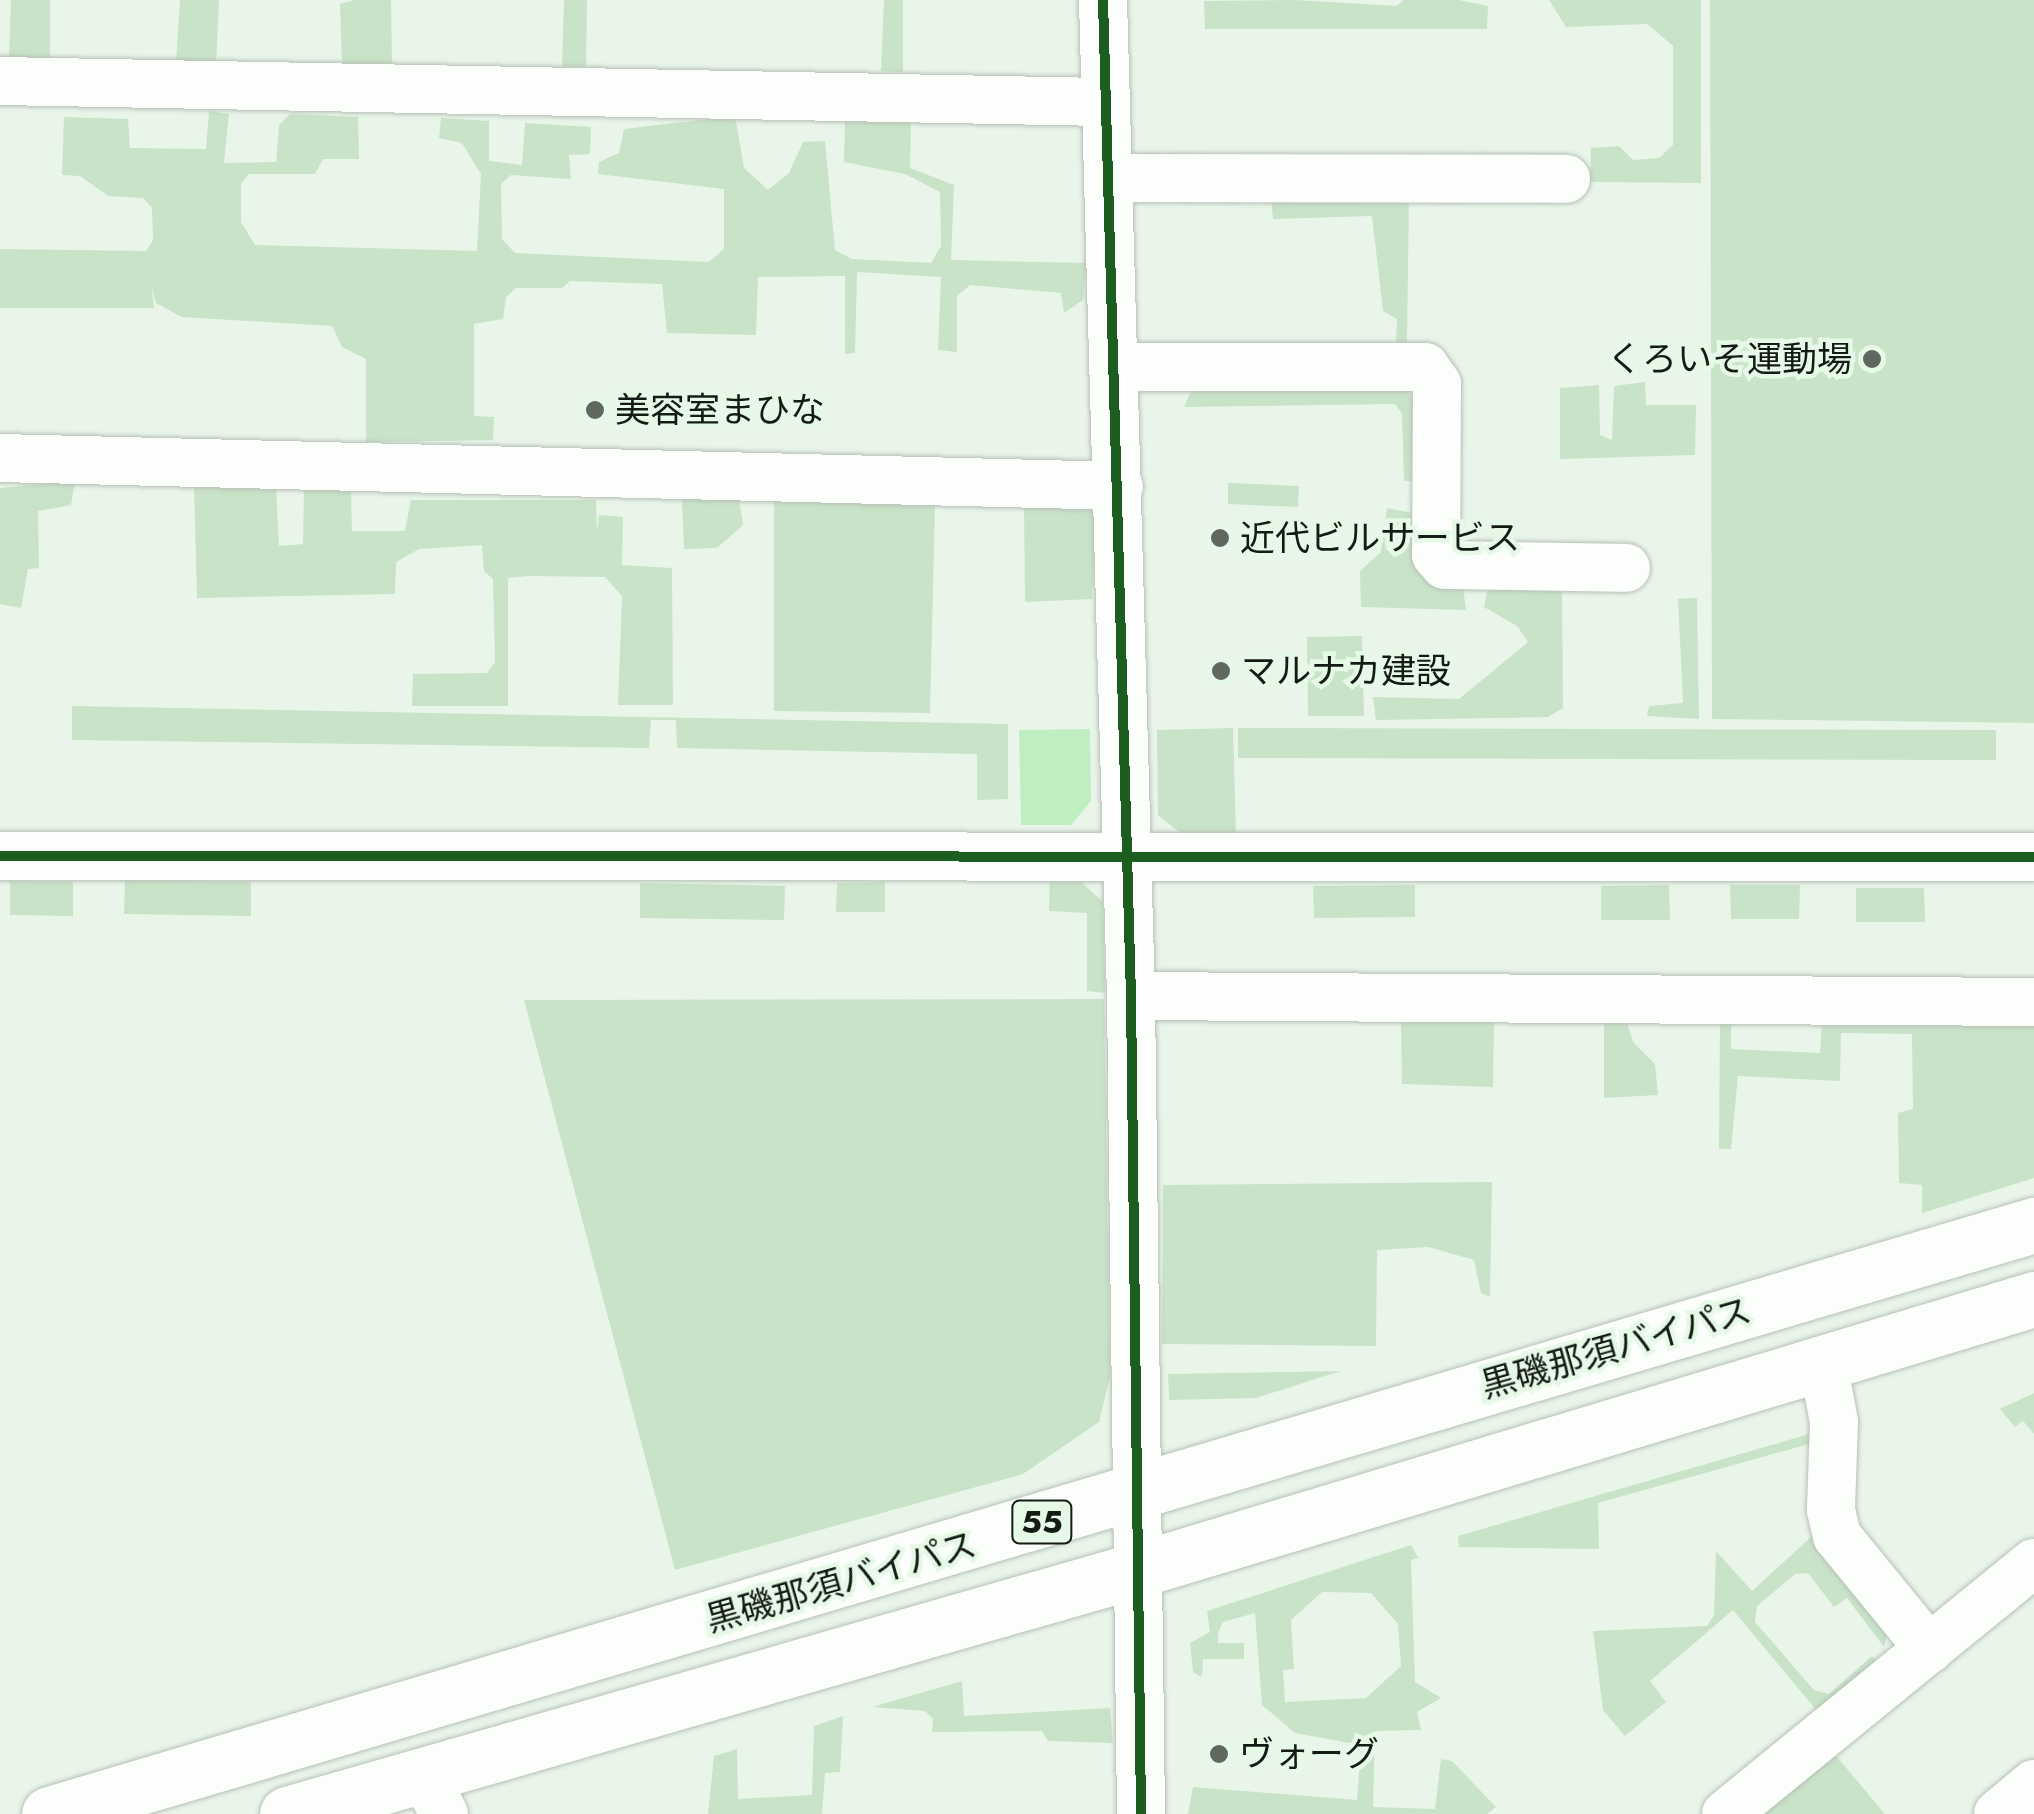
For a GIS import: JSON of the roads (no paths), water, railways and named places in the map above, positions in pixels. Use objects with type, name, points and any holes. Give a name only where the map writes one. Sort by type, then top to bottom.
[{"type":"main road","name":"黒磯那須バイパス","points":[[49,1814],[1136,1495],[2034,1224]]},
{"type":"main road","name":"黒磯那須バイパス","points":[[287,1814],[434,1794],[1136,1570],[2034,1299]]},
{"type":"street","points":[[1103,0],[1131,996],[1142,1814]]},
{"type":"street","points":[[0,81],[1105,102]]},
{"type":"street","points":[[1108,178],[1566,178]]},
{"type":"street","points":[[1114,367],[1425,367],[1437,384],[1436,555],[1446,565],[1626,568]]},
{"type":"street","points":[[0,458],[1119,486]]},
{"type":"street","points":[[0,856],[2034,857]]},
{"type":"street","points":[[1131,996],[2034,1002]]},
{"type":"street","points":[[1823,1363],[1834,1422],[1831,1510],[1837,1536],[1929,1649]]},
{"type":"street","points":[[1726,1814],[2034,1563]]},
{"type":"street","points":[[1998,1814],[2034,1784]]},
{"type":"place","name":"くろいそ運動場","points":[[1872,359]]},
{"type":"place","name":"美容室まひな","points":[[595,410]]},
{"type":"place","name":"近代ビルサービス","points":[[1220,538]]},
{"type":"place","name":"マルナカ建設","points":[[1221,671]]},
{"type":"place","name":"ヴォーグ","points":[[1219,1754]]}]
